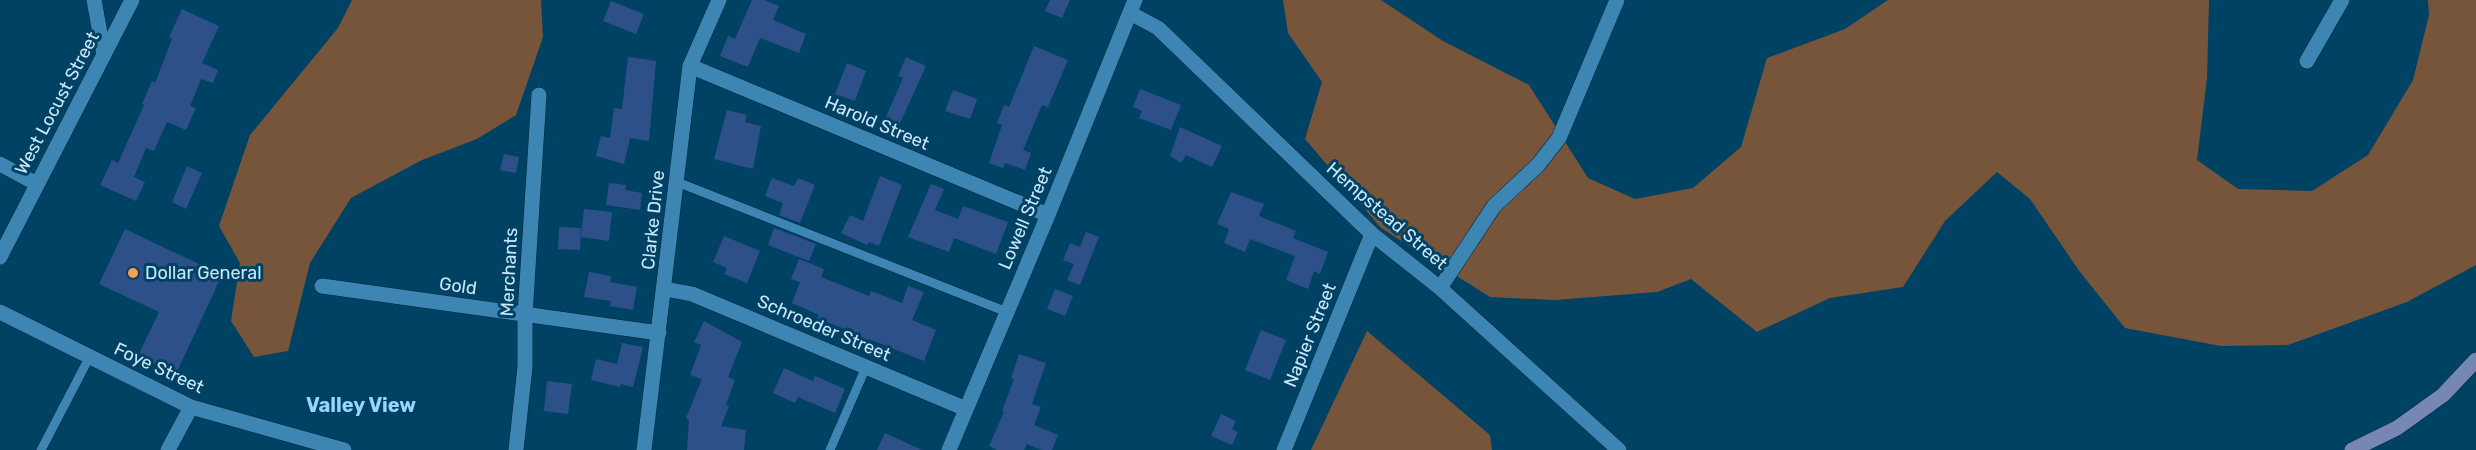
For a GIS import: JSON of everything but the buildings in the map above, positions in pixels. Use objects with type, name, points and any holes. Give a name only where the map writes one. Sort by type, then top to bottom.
[{"type":"main road","points":[[2352,450],[2397,428],[2444,394],[2476,360]]},
{"type":"street","points":[[94,0],[104,55]]},
{"type":"street","name":"West Locust Street","points":[[0,257],[132,0]]},
{"type":"street","name":"Clarke Drive","points":[[645,450],[690,66],[719,0]]},
{"type":"street","points":[[1440,288],[1494,206],[1538,165],[1559,138],[1617,0]]},
{"type":"street","points":[[2307,61],[2342,0]]},
{"type":"street","name":"Hempstead Street","points":[[1132,6],[1158,28],[1372,234],[1440,288],[1619,450]]},
{"type":"street","name":"Lowell Street","points":[[949,450],[1048,215],[1132,6]]},
{"type":"street","name":"Harold Street","points":[[690,66],[1048,215]]},
{"type":"street","name":"Merchants","points":[[516,450],[525,367],[525,315],[539,95]]},
{"type":"street","points":[[0,164],[37,184]]},
{"type":"street","name":"Napier Street","points":[[1284,450],[1372,234]]},
{"type":"street","name":"Gold","points":[[322,286],[659,333]]},
{"type":"street","name":"Schroeder Street","points":[[665,289],[692,294],[966,409]]},
{"type":"street","name":"Foye Street","points":[[0,312],[190,407],[344,450]]},
{"type":"street","points":[[168,450],[190,407]]},
{"type":"lane","points":[[677,182],[1007,312]]},
{"type":"lane","points":[[41,450],[90,356]]},
{"type":"lane","points":[[830,450],[866,367]]},
{"type":"shaded area","points":[[352,0],[541,0],[543,37],[516,115],[477,139],[422,160],[351,198],[310,263],[288,351],[254,357],[231,321],[240,263],[219,226],[250,135],[338,28]]},
{"type":"shaded area","points":[[1283,0],[1381,0],[1443,41],[1529,85],[1588,178],[1635,199],[1693,188],[1741,147],[1767,58],[1845,29],[1888,0],[2209,0],[2207,78],[2197,160],[2238,189],[2312,191],[2368,155],[2413,80],[2429,15],[2428,0],[2476,0],[2476,265],[2407,302],[2288,345],[2221,346],[2125,328],[2080,272],[2030,199],[1997,172],[1945,221],[1903,287],[1830,298],[1757,332],[1691,279],[1657,292],[1555,300],[1490,297],[1381,228],[1305,139],[1322,82],[1288,33]]},
{"type":"shaded area","points":[[1367,331],[1490,435],[1492,450],[1311,450]]},
{"type":"place","name":"Dollar General","points":[[133,273]]},
{"type":"district","name":"Valley View","points":[[361,405]]}]
